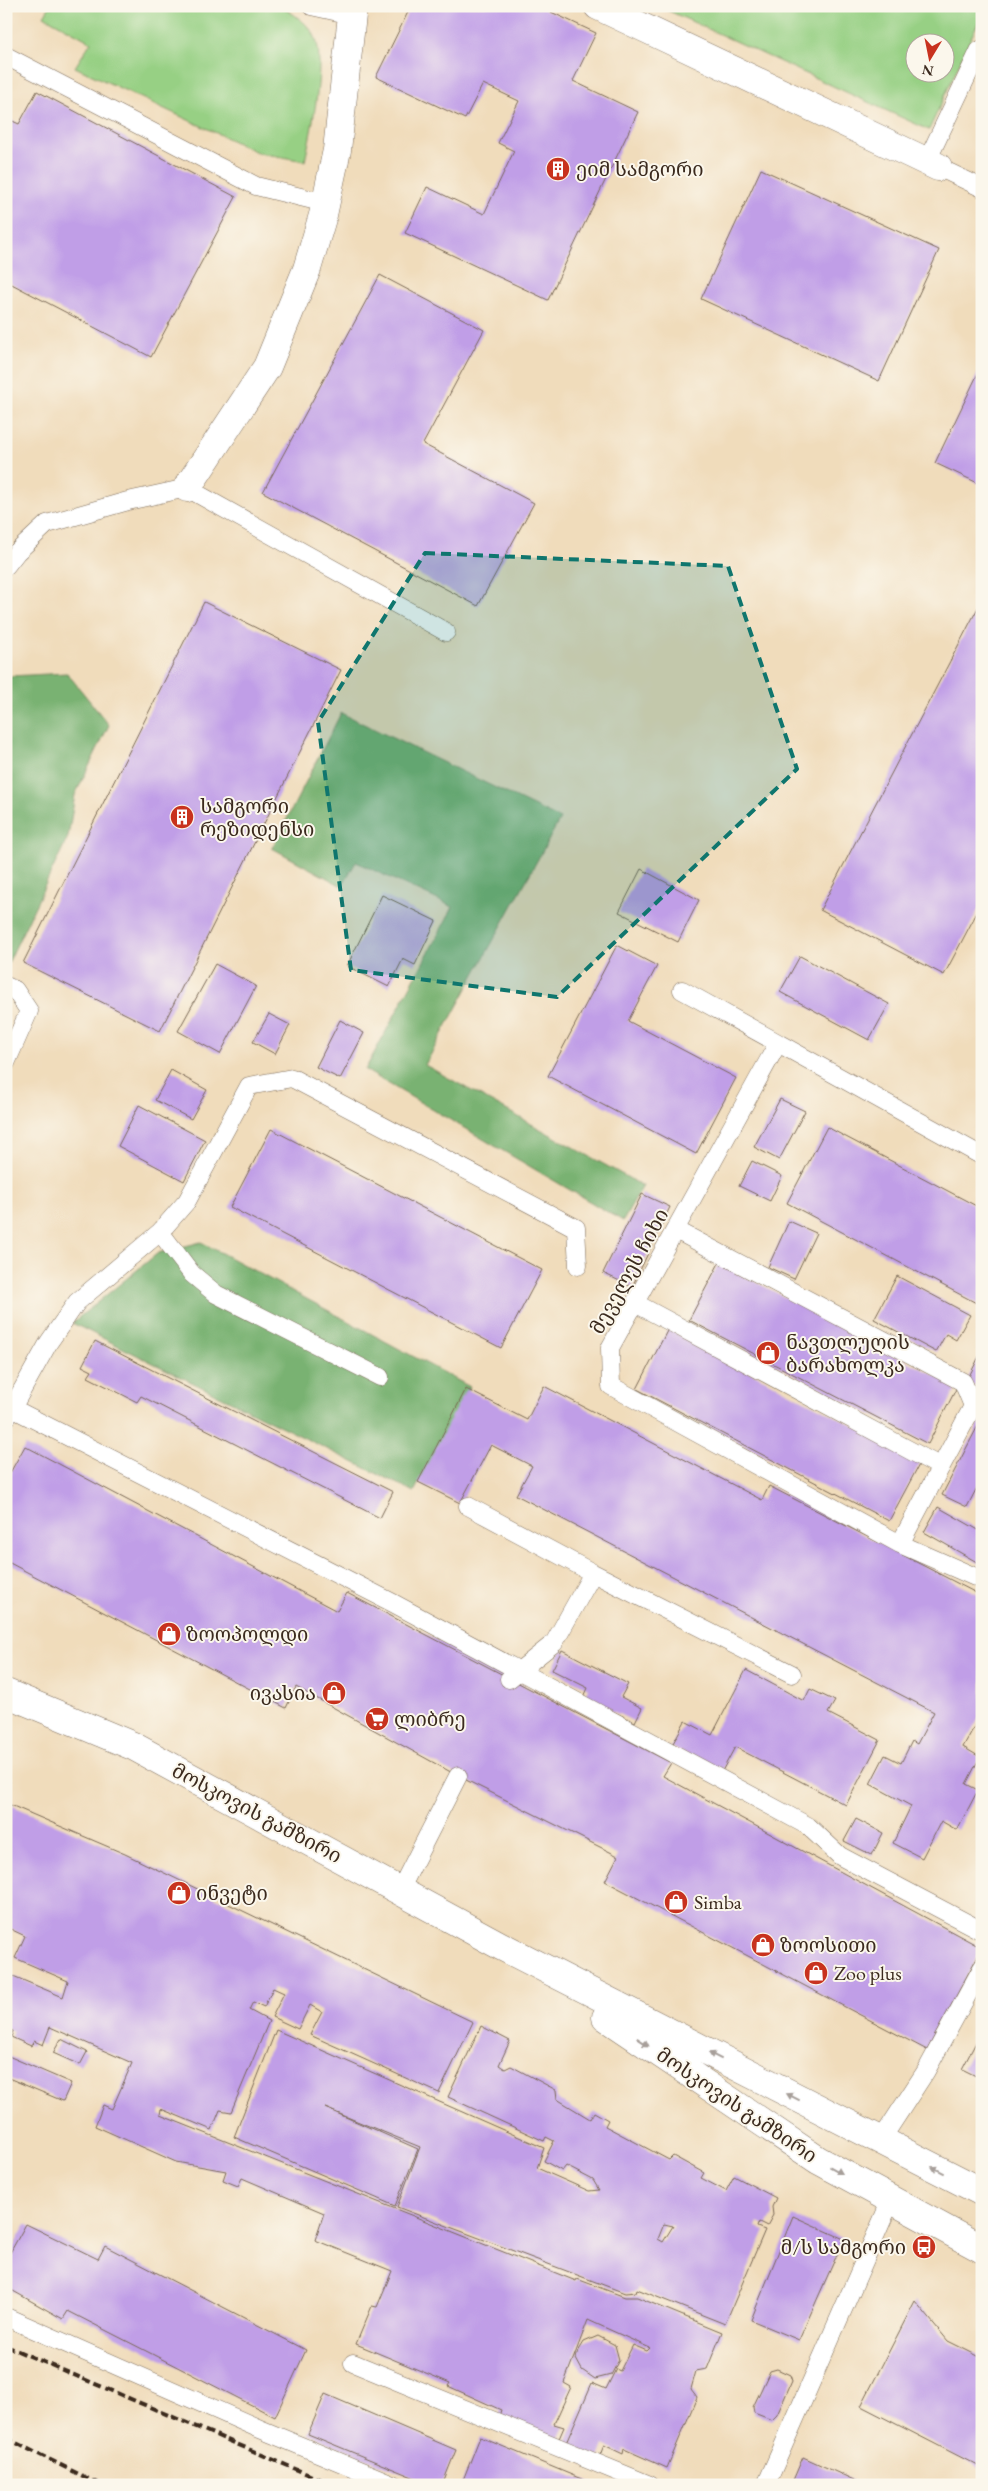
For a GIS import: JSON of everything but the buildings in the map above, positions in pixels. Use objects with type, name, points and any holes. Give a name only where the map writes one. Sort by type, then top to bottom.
[{"type":"main road","points":[[598,6],[932,164]]},
{"type":"main road","points":[[187,488],[266,367],[307,269],[337,150],[352,11]]},
{"type":"main road","name":"მოსკოვის გამზირი","points":[[6,1693],[133,1746],[501,1946],[982,2192]]},
{"type":"main road","name":"მოსკოვის გამზირი","points":[[501,1946],[818,2160],[982,2249]]},
{"type":"lane","points":[[311,6],[316,9],[352,11]]},
{"type":"lane","points":[[980,181],[932,164],[978,51],[982,49]]},
{"type":"lane","points":[[6,56],[256,186],[325,203]]},
{"type":"lane","points":[[6,566],[12,549],[47,524],[128,501],[187,488],[446,632]]},
{"type":"lane","points":[[6,986],[15,990],[29,1011],[6,1063]]},
{"type":"lane","points":[[682,990],[982,1156]]},
{"type":"lane","name":"მეველეს ჩიხი","points":[[778,1043],[610,1348],[611,1386],[900,1544],[982,1580]]},
{"type":"lane","points":[[578,1266],[576,1228],[292,1078],[249,1086],[186,1201],[160,1232],[77,1302],[48,1342],[9,1413],[808,1826],[840,1856],[982,1931]]},
{"type":"lane","points":[[676,1230],[963,1382],[973,1406],[900,1544]]},
{"type":"lane","points":[[160,1232],[192,1274],[216,1294],[380,1377]]},
{"type":"lane","points":[[635,1303],[941,1467]]},
{"type":"lane","points":[[468,1506],[593,1573],[792,1674]]},
{"type":"lane","points":[[514,1674],[554,1643],[593,1573]]},
{"type":"lane","points":[[400,1890],[458,1776]]},
{"type":"lane","points":[[881,2140],[926,2071],[982,1968]]},
{"type":"lane","points":[[766,2485],[891,2200]]},
{"type":"lane","points":[[6,2317],[396,2485]]},
{"type":"lane","points":[[353,2363],[650,2485]]},
{"type":"highlighted area","points":[[425,553],[728,566],[797,769],[557,997],[351,970],[318,722]]},
{"type":"green space","points":[[50,6],[280,6],[284,8],[306,25],[313,33],[317,44],[319,76],[305,161],[259,153],[75,67],[91,42],[44,16]]},
{"type":"green space","points":[[658,6],[982,6],[982,14],[956,71],[956,32],[906,32],[906,82],[951,82],[929,130]]},
{"type":"green space","points":[[67,673],[109,725],[75,795],[68,837],[8,963],[6,963],[6,683],[10,676]]},
{"type":"green space","points":[[341,713],[560,819],[425,1065],[643,1186],[623,1221],[365,1070],[453,907],[356,862],[342,886],[272,848]]},
{"type":"green space","points":[[201,1242],[470,1387],[414,1492],[72,1323],[158,1253]]},
{"type":"railway","points":[[6,2346],[333,2485]]},
{"type":"railway","points":[[6,2438],[101,2485]]},
{"type":"place","name":"ეიმ სამგორი","points":[[558,169]]},
{"type":"place","name":"სამგორი რეზიდენსი","points":[[182,817]]},
{"type":"place","name":"ნავთლუღის ბარახოლკა","points":[[768,1353]]},
{"type":"place","name":"ზოოპოლდი","points":[[169,1634]]},
{"type":"place","name":"ივასია","points":[[334,1693]]},
{"type":"place","name":"ლიბრე","points":[[377,1719]]},
{"type":"place","name":"ინვეტი","points":[[179,1893]]},
{"type":"place","name":"Simba","points":[[676,1902]]},
{"type":"place","name":"ზოოსითი","points":[[763,1945]]},
{"type":"place","name":"Zoo plus","points":[[816,1973]]},
{"type":"place","name":"მ/ს სამგორი","points":[[924,2247]]}]
